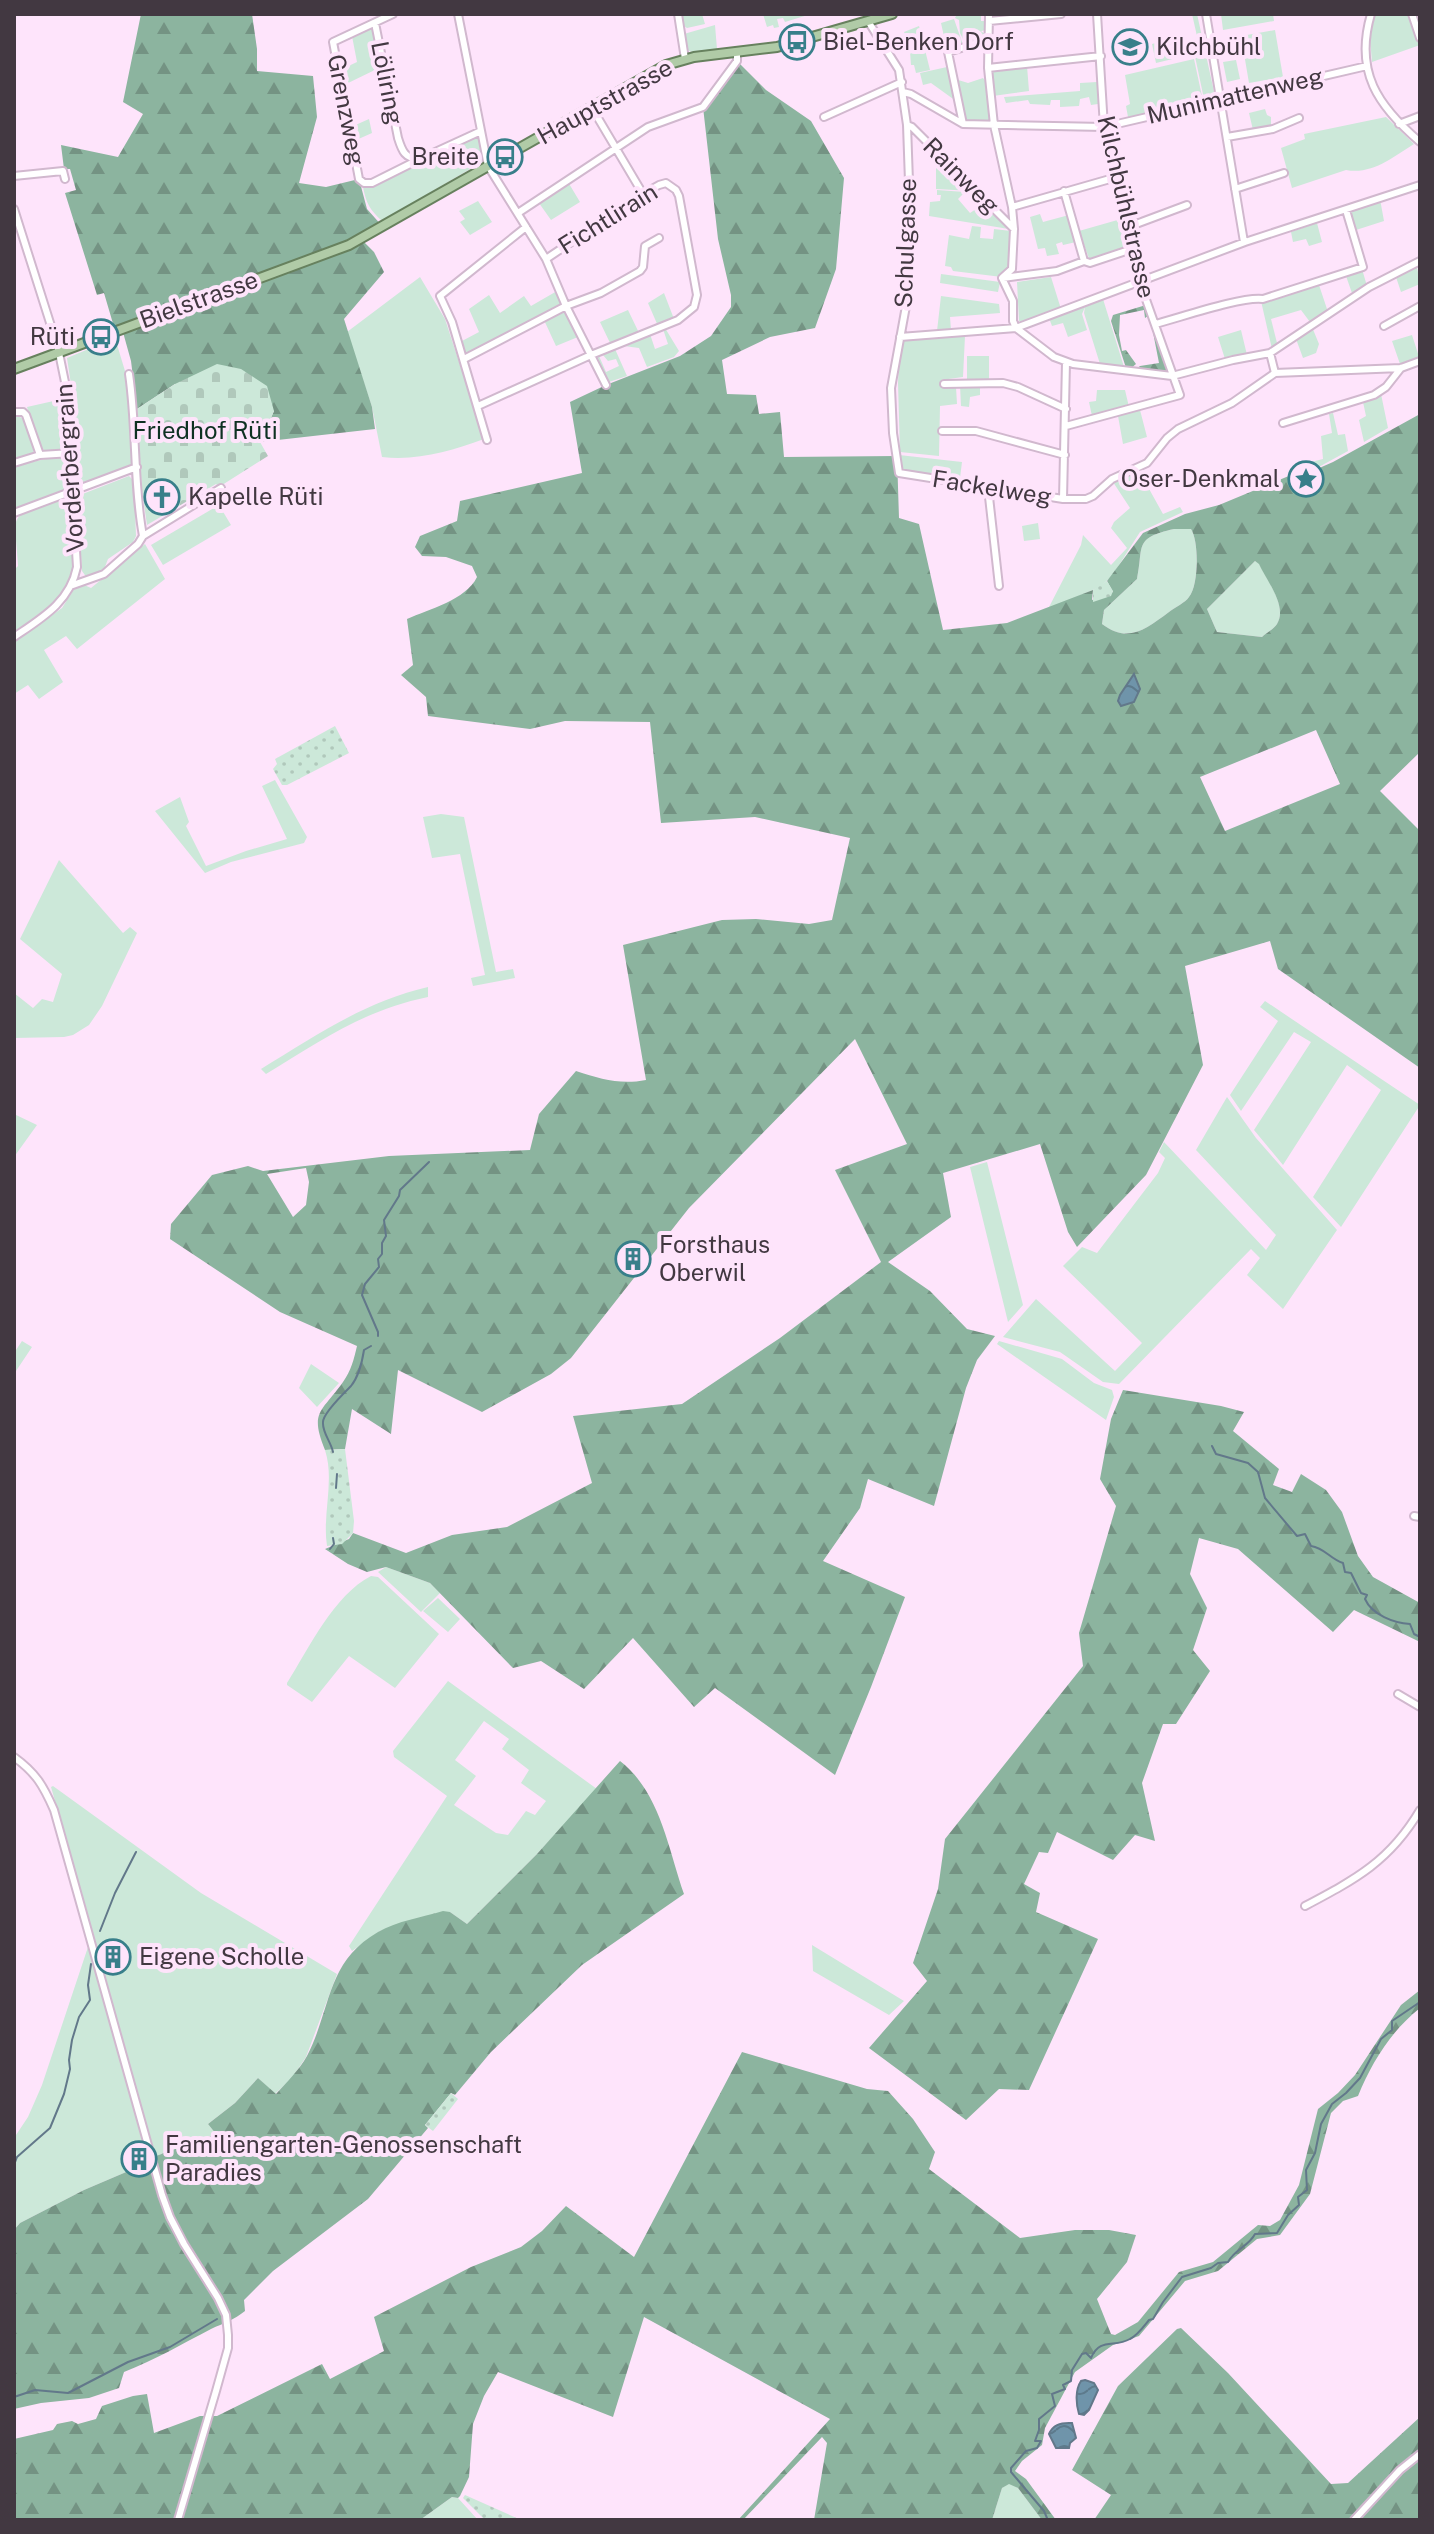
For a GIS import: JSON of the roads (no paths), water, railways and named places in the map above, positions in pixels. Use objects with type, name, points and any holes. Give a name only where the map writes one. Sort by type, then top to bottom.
[{"type":"main road","name":"Hauptstrasse","points":[[383,227],[660,68],[685,59],[777,47],[892,14]]},
{"type":"main road","name":"Bielstrasse","points":[[14,369],[349,245],[383,227]]},
{"type":"street","points":[[375,23],[393,14]]},
{"type":"street","points":[[458,14],[488,166],[546,259],[606,385]]},
{"type":"street","points":[[678,14],[685,59]]},
{"type":"street","points":[[1002,278],[1012,269],[1014,229],[994,125],[988,68],[989,18],[1061,14]]},
{"type":"street","name":"Kilchbühlstrasse","points":[[1066,426],[1180,395],[1139,280],[1104,127],[1097,14]]},
{"type":"street","points":[[1206,14],[1244,242]]},
{"type":"street","points":[[1371,14],[1365,46],[1367,66],[1380,101],[1399,124],[1420,142]]},
{"type":"street","points":[[1412,14],[1420,38]]},
{"type":"street","name":"Schulgasse","points":[[868,21],[899,70],[907,125],[909,269],[891,388],[899,473]]},
{"type":"street","name":"Grenzweg","points":[[375,23],[333,42],[359,179],[372,183],[420,159]]},
{"type":"street","name":"Löliring","points":[[375,23],[398,138],[407,156],[420,159]]},
{"type":"street","points":[[963,124],[948,52],[988,40]]},
{"type":"street","points":[[518,213],[656,123],[703,107],[737,61],[737,52]]},
{"type":"street","points":[[988,68],[1101,56]]},
{"type":"street","name":"Munimattenweg","points":[[963,124],[1104,127],[1367,66]]},
{"type":"street","points":[[824,117],[902,82]]},
{"type":"street","points":[[903,92],[963,124]]},
{"type":"street","points":[[592,108],[643,194]]},
{"type":"street","points":[[1399,124],[1420,116]]},
{"type":"street","points":[[1227,137],[1273,129],[1299,118]]},
{"type":"street","name":"Rainweg","points":[[907,125],[1014,229]]},
{"type":"street","points":[[420,159],[481,131]]},
{"type":"street","points":[[14,176],[63,171],[65,179]]},
{"type":"street","points":[[1235,189],[1284,173]]},
{"type":"street","points":[[1012,207],[1117,177]]},
{"type":"street","name":"Fichtlirain","points":[[546,259],[659,185],[666,183],[679,196],[697,295],[694,307],[678,320],[591,355]]},
{"type":"street","points":[[900,337],[1016,328],[1244,242],[1420,185]]},
{"type":"street","points":[[1064,191],[1084,261]]},
{"type":"street","points":[[1128,227],[1187,205]]},
{"type":"street","name":"Vorderbergrain","points":[[14,209],[59,352],[66,387],[77,567],[73,585]]},
{"type":"street","points":[[1155,324],[1263,299],[1363,267],[1346,210]]},
{"type":"street","points":[[487,440],[452,322],[440,296],[526,227]]},
{"type":"street","points":[[464,359],[640,271],[645,246],[659,238]]},
{"type":"street","points":[[1002,278],[1057,271],[1132,249]]},
{"type":"street","points":[[1002,278],[1013,301],[1016,328],[1054,357],[1066,362],[1172,376],[1270,353],[1369,287],[1420,261]]},
{"type":"street","points":[[1256,288],[1258,298]]},
{"type":"street","points":[[1384,326],[1420,306]]},
{"type":"street","points":[[1270,353],[1275,373],[1401,368],[1420,361]]},
{"type":"street","points":[[478,406],[591,355]]},
{"type":"street","points":[[1063,499],[1066,362]]},
{"type":"street","points":[[1283,423],[1374,395],[1386,387],[1401,368]]},
{"type":"street","name":"Fackelweg","points":[[899,473],[1063,499],[1086,499],[1112,479],[1147,463],[1178,429],[1232,403],[1275,373]]},
{"type":"street","points":[[129,374],[137,499],[143,536]]},
{"type":"street","points":[[944,384],[1005,384],[1066,409]]},
{"type":"street","points":[[14,412],[26,415],[40,455]]},
{"type":"street","points":[[942,431],[976,431],[1065,455]]},
{"type":"street","points":[[14,463],[40,455],[72,453]]},
{"type":"street","points":[[14,513],[137,467]]},
{"type":"street","points":[[14,637],[63,601],[73,585],[104,574],[143,536],[221,488]]},
{"type":"street","points":[[988,488],[999,586]]},
{"type":"street","points":[[1398,1694],[1420,1707]]},
{"type":"street","points":[[14,1757],[34,1772],[54,1810],[162,2195],[170,2217],[226,2315],[228,2348],[178,2520]]},
{"type":"street","points":[[1305,1906],[1366,1872],[1397,1845],[1420,1810]]},
{"type":"street","points":[[1354,2520],[1400,2470],[1420,2454]]},
{"type":"water","points":[[1134,674],[1140,689],[1134,702],[1121,706],[1118,701],[1120,695]]},
{"type":"water","points":[[1085,2380],[1094,2383],[1098,2390],[1084,2415],[1079,2414],[1077,2397],[1079,2385]]},
{"type":"water","points":[[1072,2423],[1076,2438],[1069,2448],[1056,2448],[1049,2434],[1057,2425]]},
{"type":"waterway","points":[[378,1336],[362,1295],[365,1284],[379,1267],[378,1259],[386,1236],[384,1220],[400,1190],[429,1162]]},
{"type":"waterway","points":[[333,1452],[324,1430],[324,1418],[354,1382],[364,1350],[371,1346]]},
{"type":"waterway","points":[[1212,1446],[1216,1454],[1248,1463],[1258,1472],[1265,1498],[1297,1536],[1305,1534],[1311,1546],[1343,1563],[1345,1572],[1351,1573],[1361,1593],[1367,1595],[1365,1599],[1373,1610],[1391,1620],[1410,1624],[1414,1634],[1420,1637]]},
{"type":"waterway","points":[[336,1488],[337,1474]]},
{"type":"waterway","points":[[330,1549],[334,1544],[333,1538]]},
{"type":"waterway","points":[[100,1931],[136,1852]]},
{"type":"waterway","points":[[14,2165],[17,2157],[50,2128],[64,2094],[72,2040],[79,2017],[90,2000],[88,1985],[91,1964]]},
{"type":"waterway","points":[[1046,2520],[1044,2511],[1011,2472],[1011,2468],[1026,2451],[1037,2448],[1041,2441],[1035,2441],[1039,2419],[1055,2406],[1052,2394],[1065,2389],[1063,2385],[1071,2381],[1072,2370],[1082,2354],[1086,2353],[1091,2358],[1099,2347],[1124,2342],[1136,2335],[1153,2319],[1182,2277],[1228,2262],[1255,2234],[1277,2233],[1288,2215],[1299,2205],[1298,2197],[1307,2190],[1306,2170],[1315,2153],[1321,2124],[1332,2104],[1360,2078],[1381,2039],[1392,2030],[1392,2021],[1420,2002]]},
{"type":"waterway","points":[[14,2397],[35,2390],[68,2393],[128,2362],[170,2347],[217,2319]]},
{"type":"place","name":"Biel-Benken Dorf","points":[[797,42]]},
{"type":"place","name":"Kilchbühl","points":[[1130,47]]},
{"type":"place","name":"Breite","points":[[505,157]]},
{"type":"place","name":"Rüti","points":[[101,337]]},
{"type":"place","name":"Oser-Denkmal","points":[[1306,479]]},
{"type":"place","name":"Kapelle Rüti","points":[[162,497]]},
{"type":"place","name":"Forsthaus Oberwil","points":[[633,1259]]},
{"type":"place","name":"Eigene Scholle","points":[[113,1957]]},
{"type":"place","name":"Familiengarten-Genossenschaft Paradies","points":[[139,2159]]},
{"type":"park label","name":"Friedhof Rüti","points":[[205,431]]}]
